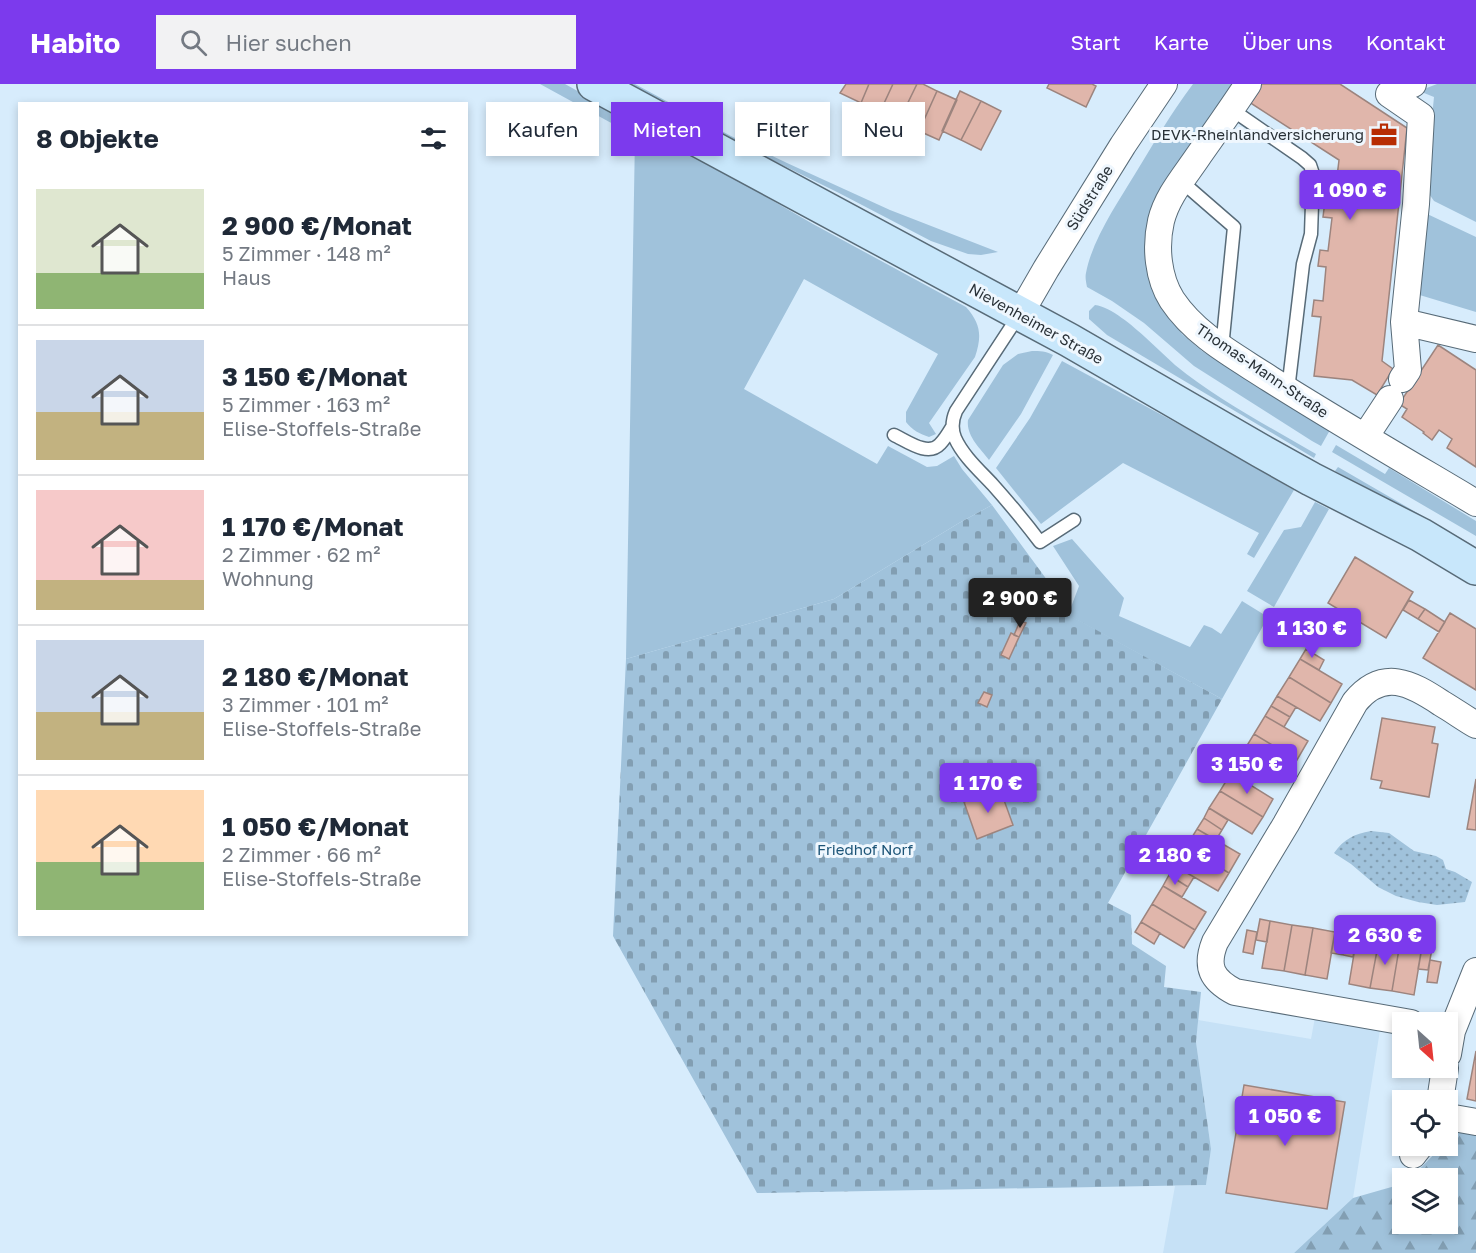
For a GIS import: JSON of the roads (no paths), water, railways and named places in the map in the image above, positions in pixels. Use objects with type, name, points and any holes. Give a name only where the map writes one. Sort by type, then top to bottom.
[{"type":"main road","name":"Nievenheimer Straße","points":[[594,84],[1075,344],[1311,479],[1421,535],[1476,568]]},
{"type":"street","name":"Südstraße","points":[[1020,314],[1123,145],[1164,84]]},
{"type":"street","name":"Thomas-Mann-Straße","points":[[1248,84],[1167,203],[1161,221],[1159,243],[1161,273],[1167,291],[1199,331],[1222,348],[1476,503]]},
{"type":"street","points":[[1382,89],[1413,84]]},
{"type":"street","points":[[1365,437],[1408,370],[1404,322],[1416,204],[1421,116],[1382,89]]},
{"type":"street","points":[[1404,322],[1476,339]]},
{"type":"street","points":[[1392,1020],[1235,992],[1222,986],[1211,972],[1210,954],[1361,694],[1383,683],[1406,683],[1419,688],[1476,725]]},
{"type":"street","points":[[1458,1016],[1476,971]]},
{"type":"street","points":[[1458,1119],[1476,1122]]},
{"type":"lane","points":[[1231,109],[1302,158],[1310,165],[1313,174],[1311,234],[1303,264],[1288,390]]},
{"type":"lane","points":[[1181,181],[1234,227],[1222,348]]},
{"type":"lane","points":[[1020,314],[956,411],[952,427],[955,438],[967,455],[1040,542],[1074,520]]},
{"type":"lane","points":[[894,435],[924,449],[932,449],[939,446],[952,427]]},
{"type":"place","name":"DEVK-Rheinlandversicherung","points":[[1384,135]]},
{"type":"park label","name":"Friedhof Norf","points":[[865,850]]}]
